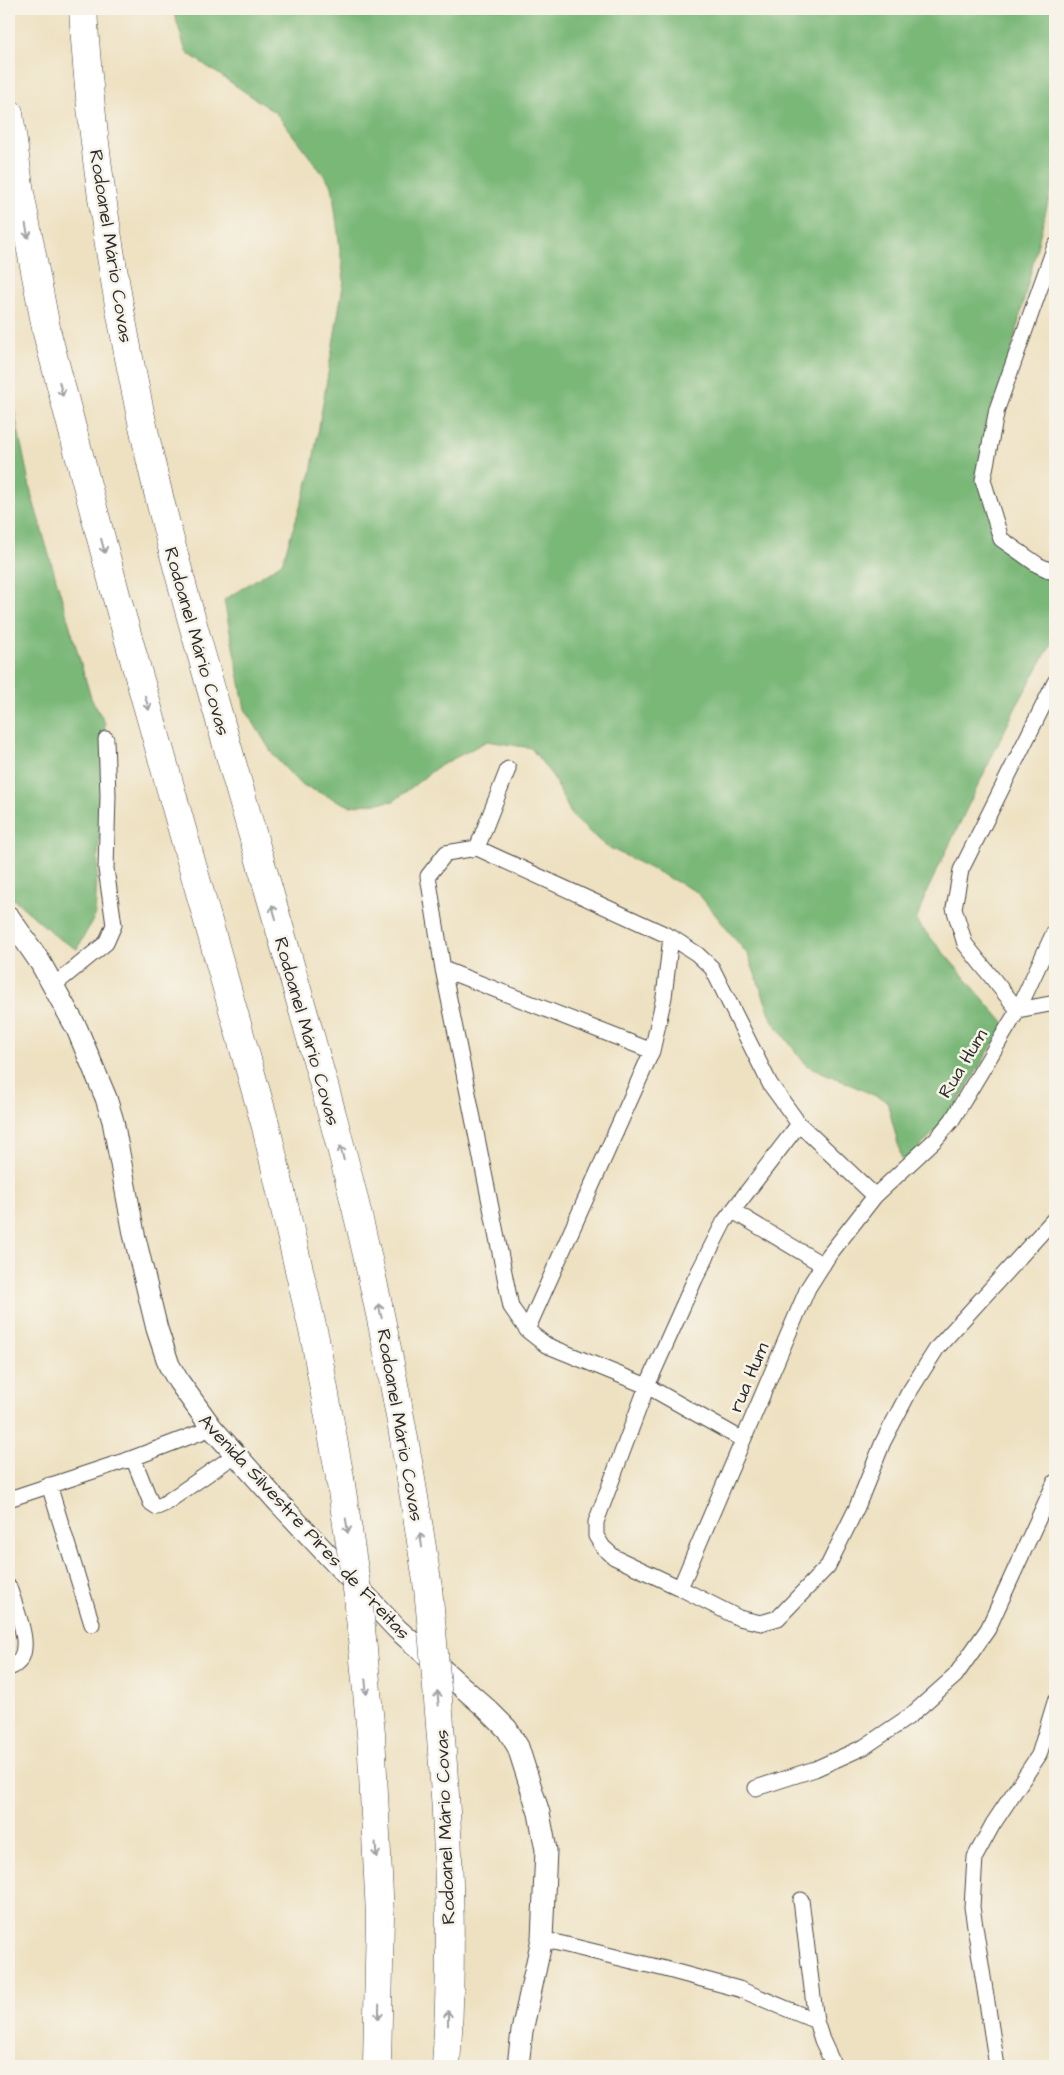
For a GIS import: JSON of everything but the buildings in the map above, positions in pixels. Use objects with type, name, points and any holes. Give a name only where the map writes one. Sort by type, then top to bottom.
[{"type":"highway","name":"Rodoanel Mário Covas","points":[[83,9],[95,141],[109,241],[132,373],[152,470],[182,585],[346,1171],[386,1336],[412,1479],[428,1588],[442,1734],[448,1902],[448,2031],[446,2066]]},
{"type":"highway","points":[[9,113],[20,192],[47,333],[114,586],[266,1127],[305,1291],[322,1374],[358,1596],[371,1734],[380,1915],[377,2066]]},
{"type":"street","points":[[1055,246],[997,409],[982,480],[1001,538],[1038,565],[1055,573]]},
{"type":"street","points":[[1055,682],[961,870],[954,908],[965,944],[1018,1010],[1055,1003]]},
{"type":"street","points":[[54,986],[106,944],[114,925],[106,869],[108,795],[106,739]]},
{"type":"street","points":[[476,848],[508,769]]},
{"type":"street","points":[[743,1440],[646,1386],[546,1345],[527,1330],[511,1306],[443,969],[428,876],[446,853],[476,848],[671,937],[697,954],[712,968],[770,1084],[799,1124],[875,1196]]},
{"type":"street","name":"Avenida Silvestre Pires de Freitas","points":[[9,917],[40,962],[77,1029],[110,1113],[134,1234],[163,1350],[179,1382],[212,1428],[235,1455],[397,1630],[488,1709],[507,1729],[518,1747],[539,1813],[546,1850],[542,1939],[522,2031],[518,2066]]},
{"type":"street","name":"Rua Hum","points":[[875,1196],[936,1139],[952,1120],[1018,1010],[1055,930]]},
{"type":"street","points":[[527,1330],[652,1051],[664,997],[671,937]]},
{"type":"street","points":[[443,969],[652,1051]]},
{"type":"street","points":[[799,1124],[724,1222],[695,1279],[646,1386],[596,1522],[596,1536],[603,1547],[614,1557],[739,1618],[761,1623],[778,1618],[828,1566],[857,1508],[883,1442],[908,1394],[937,1348],[1055,1218]]},
{"type":"street","name":"rua Hum","points":[[680,1588],[808,1288],[875,1196]]},
{"type":"street","points":[[733,1211],[823,1265]]},
{"type":"street","points":[[9,1499],[133,1458],[212,1428]]},
{"type":"street","points":[[133,1458],[151,1503],[157,1507],[235,1455]]},
{"type":"street","points":[[756,1788],[816,1769],[864,1747],[910,1716],[955,1676],[988,1628],[1055,1482]]},
{"type":"street","points":[[48,1485],[92,1624]]},
{"type":"street","points":[[9,1587],[26,1643],[24,1655],[16,1665],[9,1668]]},
{"type":"street","points":[[997,2066],[972,1907],[975,1857],[1039,1755],[1055,1702]]},
{"type":"street","points":[[801,1900],[816,2021],[834,2066]]},
{"type":"street","points":[[542,1939],[665,1968],[739,1989],[816,2021]]},
{"type":"green space","points":[[173,9],[1055,9],[1055,174],[1000,397],[983,480],[1001,539],[1055,574],[1055,637],[1017,705],[927,891],[916,921],[1005,1024],[949,1117],[903,1164],[887,1101],[806,1065],[773,1022],[748,955],[697,892],[604,845],[572,816],[553,777],[531,748],[487,741],[436,768],[394,801],[350,806],[300,784],[274,756],[245,709],[224,600],[282,563],[311,473],[344,280],[332,186],[276,113],[186,52]]},
{"type":"green space","points":[[9,386],[32,497],[91,698],[105,723],[95,916],[77,949],[58,938],[9,895]]}]
